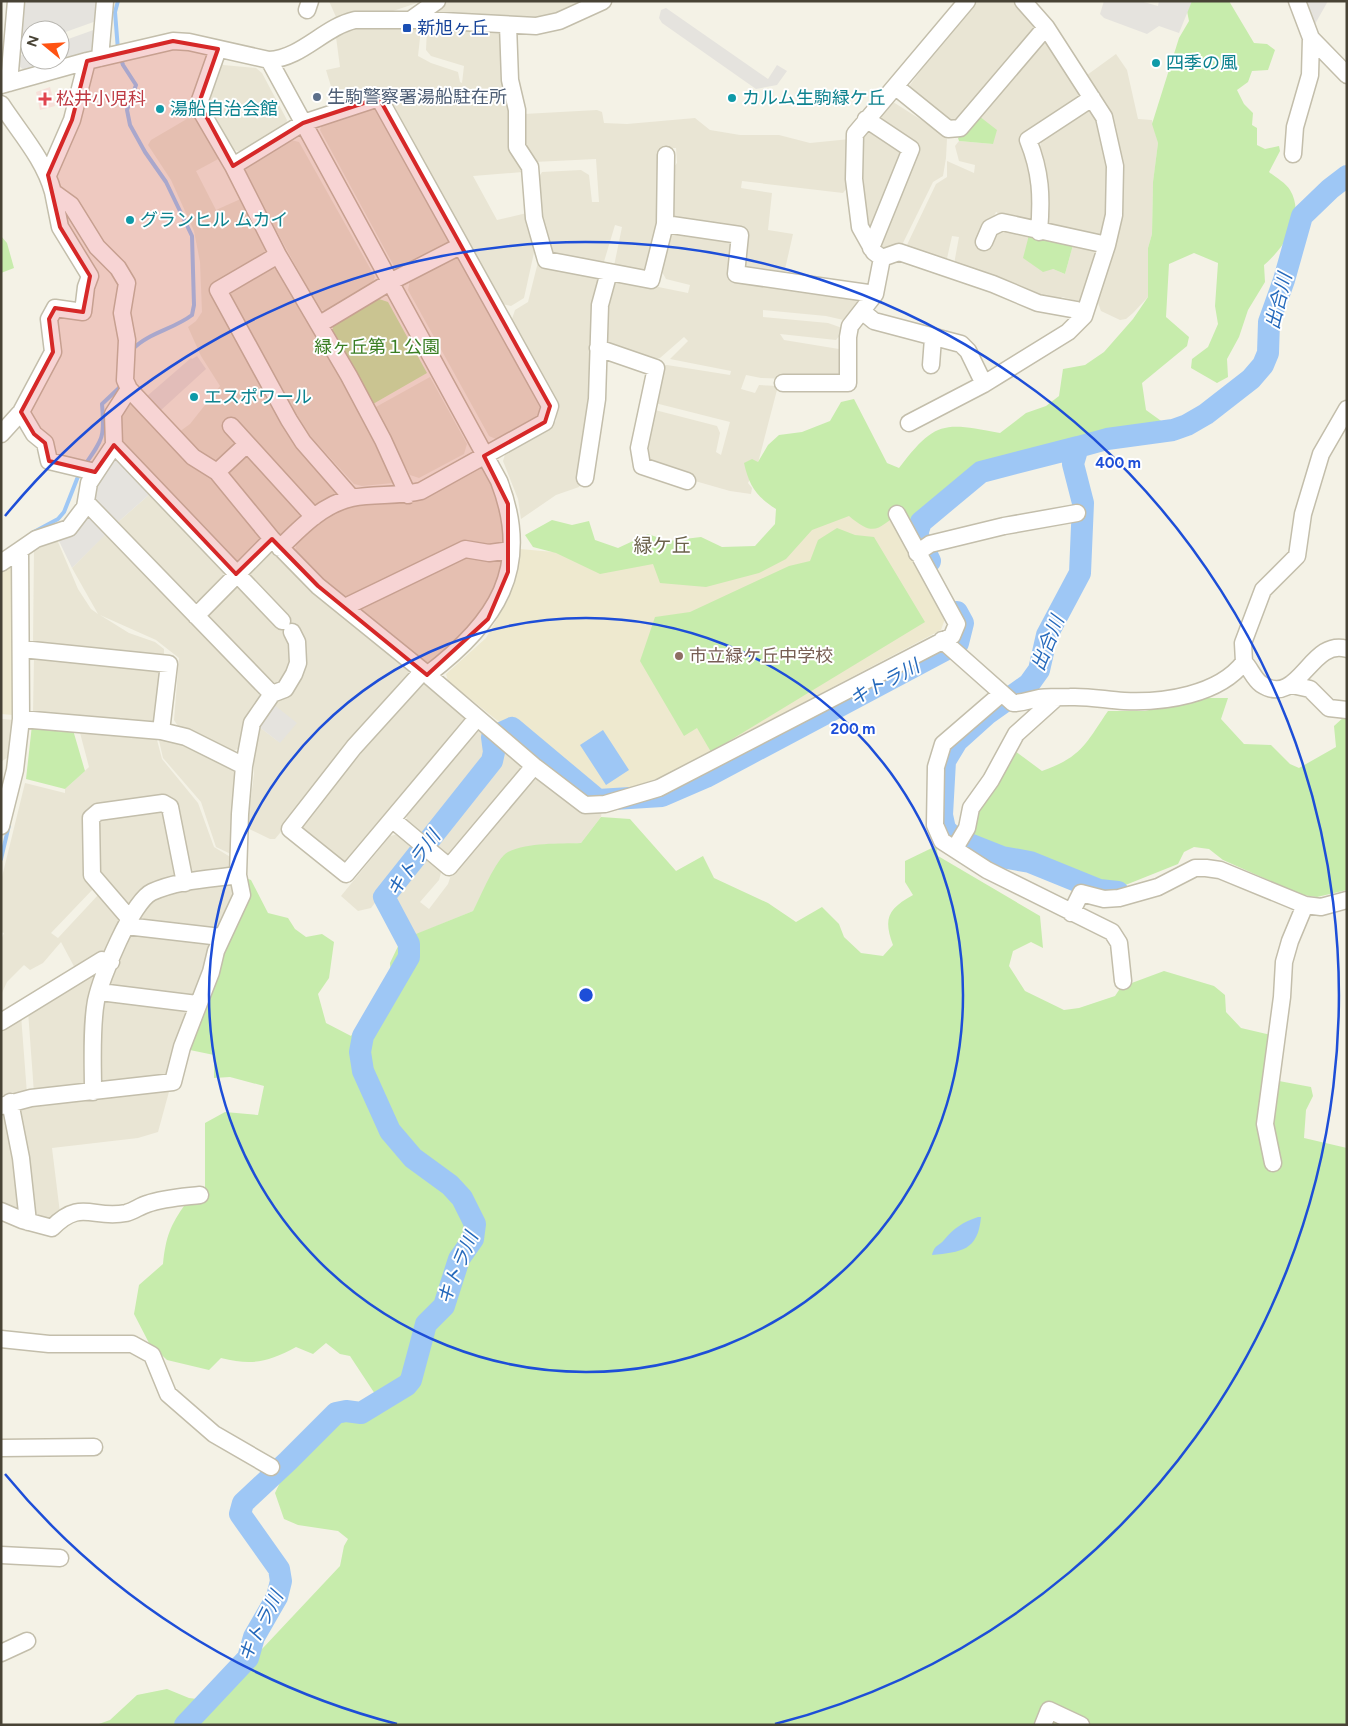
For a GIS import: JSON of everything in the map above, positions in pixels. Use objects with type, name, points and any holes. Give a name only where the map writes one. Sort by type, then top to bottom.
[{"type":"street","points":[[16,1],[5,84],[93,60],[183,41],[269,60],[278,60],[344,22],[376,19],[536,26],[559,20],[602,1]]},
{"type":"street","points":[[48,175],[72,120],[93,60],[106,1]]},
{"type":"street","points":[[409,21],[437,1]]},
{"type":"street","points":[[876,253],[860,227],[854,179],[855,134],[967,1]]},
{"type":"street","points":[[909,423],[984,384],[1068,332],[1084,316],[1107,245],[1114,215],[1115,166],[1104,117],[1046,27],[1023,1]]},
{"type":"street","points":[[1293,154],[1296,126],[1310,75],[1311,38],[1297,1]]},
{"type":"street","points":[[508,26],[510,80],[517,110],[517,147],[530,167],[534,218],[539,229],[546,260],[651,280],[665,224],[666,155]]},
{"type":"street","points":[[896,87],[948,129],[960,128],[1046,27]]},
{"type":"street","points":[[1311,38],[1347,75]]},
{"type":"street","points":[[218,49],[199,103],[201,110],[233,166],[278,254],[320,324],[383,440],[408,494]]},
{"type":"street","points":[[269,60],[484,456],[500,481],[508,504],[511,550],[508,572],[501,594],[488,619],[468,641],[425,673],[354,747],[290,829],[346,874],[477,718]]},
{"type":"street","points":[[196,616],[236,574],[276,543],[333,504],[352,498],[408,494],[421,491],[545,422],[550,406],[379,98],[303,124],[233,166]]},
{"type":"street","points":[[1039,232],[1042,204],[1037,163],[1028,140],[1092,98]]},
{"type":"street","points":[[1,104],[48,175],[60,227],[90,276],[86,287],[83,312],[55,308],[48,319],[53,352],[21,412],[1,434]]},
{"type":"street","points":[[783,383],[848,383],[848,337],[850,326],[875,294],[876,253],[911,149],[866,119]]},
{"type":"street","points":[[53,192],[71,205],[97,247],[118,268],[126,283],[122,313],[127,340],[125,380],[129,389],[193,457],[216,472],[276,543],[318,586],[425,673],[534,766],[585,805],[605,804],[660,788],[952,636],[957,624],[897,514]]},
{"type":"street","points":[[984,242],[990,228],[1002,222],[1039,232],[1107,245]]},
{"type":"street","points":[[665,224],[740,235],[736,274],[875,294]]},
{"type":"street","points":[[320,324],[390,282],[460,246]]},
{"type":"street","points":[[876,253],[900,252],[993,284],[1038,302],[1078,310],[1084,316]]},
{"type":"street","points":[[278,254],[218,290],[288,420],[303,442],[352,498]]},
{"type":"street","points":[[585,478],[598,399],[600,304],[609,272]]},
{"type":"street","points":[[862,312],[874,321],[933,338],[962,344],[968,351],[984,384]]},
{"type":"street","points":[[931,365],[933,338]]},
{"type":"street","points":[[598,348],[656,368],[639,448],[642,466],[687,481]]},
{"type":"street","points":[[1,563],[36,539],[69,528],[85,507],[89,483],[114,445],[113,414],[129,389]]},
{"type":"street","points":[[1347,409],[1321,454],[1303,514],[1298,556],[1263,590],[1243,643],[1244,662],[1262,685],[1281,689],[1292,685],[1317,657],[1327,650],[1347,649]]},
{"type":"street","points":[[21,412],[34,434],[45,443],[49,461],[95,472]]},
{"type":"street","points":[[231,426],[314,517]]},
{"type":"street","points":[[216,472],[247,444]]},
{"type":"street","points":[[28,1222],[21,1158],[6,1104],[31,1098],[173,1082],[182,1047],[197,1004],[211,972],[221,938],[239,905],[242,895],[238,875],[240,814],[244,766],[252,722],[272,694],[285,689],[298,663],[298,642],[287,627],[114,445]]},
{"type":"street","points":[[86,502],[272,694]]},
{"type":"street","points":[[917,553],[930,544],[1004,526],[1076,513]]},
{"type":"street","points":[[345,607],[465,549],[489,553],[511,550]]},
{"type":"street","points":[[1,826],[8,769],[21,719],[20,550]]},
{"type":"street","points":[[942,640],[1001,694],[1013,703],[1026,704],[1038,698],[1086,697],[1145,702],[1171,698],[1215,685],[1237,672],[1244,662]]},
{"type":"street","points":[[22,649],[169,664],[161,731]]},
{"type":"street","points":[[1292,685],[1310,689],[1329,708],[1347,710]]},
{"type":"street","points":[[1001,694],[943,744],[936,767],[935,825],[942,841],[987,870],[1071,914],[1112,932],[1119,943],[1123,981]]},
{"type":"street","points":[[955,848],[967,828],[971,808],[1003,759],[1016,734],[1056,698]]},
{"type":"street","points":[[21,719],[161,731],[186,737],[244,766]]},
{"type":"street","points":[[393,820],[449,867],[534,766]]},
{"type":"street","points":[[185,883],[170,807],[163,803],[98,812],[91,818],[92,874],[128,922],[221,938]]},
{"type":"street","points":[[1071,914],[1081,893],[1104,899],[1119,898],[1158,887],[1195,868],[1220,870],[1306,905],[1321,907],[1347,900]]},
{"type":"street","points":[[93,1092],[96,1001],[128,922],[143,897],[153,891],[185,883],[238,875]]},
{"type":"street","points":[[1273,1163],[1266,1124],[1282,997],[1284,962],[1290,941],[1306,905]]},
{"type":"street","points":[[1,1022],[102,960],[111,962]]},
{"type":"street","points":[[100,992],[197,1004]]},
{"type":"street","points":[[1,1211],[28,1222],[52,1228],[64,1215],[78,1211],[112,1214],[128,1213],[147,1204],[200,1195]]},
{"type":"street","points":[[1,1339],[49,1344],[132,1344],[143,1349],[152,1355],[168,1394],[214,1434],[271,1467]]},
{"type":"street","points":[[1,1448],[94,1447]]},
{"type":"street","points":[[1,1555],[60,1558]]},
{"type":"street","points":[[1,1653],[27,1641]]},
{"type":"street","points":[[1043,1725],[1049,1710],[1081,1725]]},
{"type":"highlighted area","points":[[173,41],[218,49],[199,103],[233,166],[303,123],[379,98],[550,406],[545,422],[484,456],[508,504],[508,572],[488,619],[427,675],[318,586],[272,539],[236,574],[114,445],[95,472],[49,461],[45,443],[34,434],[21,412],[53,352],[49,319],[55,308],[83,312],[90,276],[60,227],[48,175],[72,120],[87,61]]},
{"type":"shaded area","points":[[29,1],[100,1],[99,20],[70,30],[70,20],[23,20],[24,4]]},
{"type":"shaded area","points":[[329,1],[423,1],[393,11],[360,11],[336,17]]},
{"type":"shaded area","points":[[450,1],[589,1],[564,12],[531,18],[434,13],[434,9]]},
{"type":"shaded area","points":[[977,1],[1014,1],[1035,21],[1034,35],[960,119],[950,121],[911,94],[910,85],[944,39]]},
{"type":"shaded area","points":[[1104,1],[1140,1],[1158,6],[1159,1],[1192,1],[1179,33],[1159,26],[1147,34],[1104,18],[1100,14]]},
{"type":"shaded area","points":[[1302,1],[1328,1],[1315,24],[1315,31]]},
{"type":"shaded area","points":[[666,8],[768,79],[777,65],[787,71],[777,85],[756,89],[662,23],[659,18],[661,10]]},
{"type":"shaded area","points":[[99,28],[97,52],[70,59],[70,38]]},
{"type":"shaded area","points":[[357,28],[421,29],[418,56],[431,63],[458,72],[460,82],[462,83],[464,66],[431,56],[426,50],[427,29],[506,33],[516,160],[523,172],[473,176],[497,220],[531,212],[537,239],[524,298],[511,306],[502,304],[385,89],[336,103],[326,70],[340,67],[336,37]]},
{"type":"shaded area","points":[[1043,41],[1052,42],[1083,90],[1082,100],[1027,149],[1037,218],[1030,223],[1006,217],[996,212],[993,218],[983,224],[978,243],[992,248],[995,233],[1005,228],[1029,235],[1053,269],[1065,274],[1073,245],[1094,249],[1099,257],[1082,302],[1062,297],[1059,300],[1037,298],[954,264],[959,237],[952,236],[946,263],[905,249],[936,184],[947,177],[947,161],[974,173],[975,165],[959,161],[955,146],[959,141],[993,144],[979,116]]},
{"type":"shaded area","points":[[1116,54],[1127,70],[1138,119],[1152,120],[1158,143],[1153,183],[1152,234],[1148,248],[1148,297],[1126,319],[1120,320],[1101,311],[1098,303],[1118,230],[1119,151],[1116,131],[1107,104],[1087,75]]},
{"type":"shaded area","points":[[222,61],[223,65],[256,68],[262,73],[287,120],[285,129],[243,152],[233,150],[206,101]]},
{"type":"shaded area","name":"松井小児科","points":[[50,87],[55,106],[40,110],[36,92]]},
{"type":"shaded area","points":[[890,100],[945,135],[947,139],[946,158],[943,176],[933,182],[901,247],[877,252],[917,148],[875,119]]},
{"type":"shaded area","points":[[372,105],[381,109],[451,236],[446,246],[403,270],[395,268],[320,130],[323,121]]},
{"type":"shaded area","points":[[1088,109],[1098,113],[1107,149],[1110,194],[1104,234],[1096,238],[1053,230],[1048,221],[1047,179],[1039,149],[1042,140]]},
{"type":"shaded area","points":[[597,110],[602,112],[604,123],[627,124],[695,118],[710,130],[740,135],[779,135],[810,143],[850,139],[851,183],[843,193],[742,181],[741,188],[772,193],[768,230],[793,234],[783,278],[743,271],[745,232],[672,217],[672,169],[677,163],[676,148],[663,148],[661,226],[649,272],[614,266],[622,227],[615,225],[603,265],[552,257],[536,182],[542,172],[581,170],[589,175],[592,202],[599,202],[596,159],[534,162],[528,157],[523,138],[524,114]]},
{"type":"shaded area","points":[[197,113],[222,157],[196,171],[216,210],[245,197],[268,253],[211,287],[342,491],[320,505],[312,505],[241,441],[220,461],[211,461],[179,432],[190,424],[220,386],[201,356],[188,327],[196,321],[202,312],[200,262],[194,231],[171,180],[148,145],[151,140]]},
{"type":"shaded area","points":[[869,126],[906,151],[872,237],[862,222],[861,136]]},
{"type":"shaded area","points":[[291,140],[299,142],[375,277],[371,287],[328,312],[319,309],[244,171],[247,162]]},
{"type":"shaded area","points":[[677,229],[733,237],[730,276],[865,297],[848,321],[826,316],[763,310],[763,317],[828,323],[845,329],[836,340],[780,334],[784,340],[845,350],[845,381],[761,378],[746,375],[741,389],[755,393],[759,385],[778,386],[758,463],[748,483],[752,488],[751,494],[730,491],[688,479],[650,464],[645,458],[646,435],[655,410],[717,426],[720,433],[716,452],[721,455],[730,422],[655,403],[661,366],[667,365],[730,375],[731,371],[670,359],[688,341],[684,337],[660,358],[656,358],[653,364],[606,345],[604,309],[614,278],[688,293],[690,285],[666,279],[661,270],[670,233]]},
{"type":"shaded area","points":[[455,256],[464,258],[544,407],[541,417],[498,440],[489,436],[408,290],[410,280]]},
{"type":"shaded area","points":[[538,262],[602,276],[595,394],[579,487],[556,495],[521,519],[518,499],[503,461],[506,451],[556,421],[557,405],[511,322],[515,310],[528,302]]},
{"type":"shaded area","points":[[272,265],[282,268],[396,474],[393,483],[362,486],[354,484],[302,427],[230,296],[233,288]]},
{"type":"shaded area","points":[[197,356],[206,369],[159,412],[146,397],[191,358]]},
{"type":"shaded area","points":[[430,377],[467,444],[464,454],[419,478],[410,475],[374,408]]},
{"type":"shaded area","points":[[130,405],[137,405],[208,474],[263,534],[260,544],[239,564],[124,450],[121,419]]},
{"type":"shaded area","points":[[245,455],[252,458],[304,512],[303,521],[286,536],[279,535],[227,477],[228,469]]},
{"type":"shaded area","points":[[111,459],[120,459],[151,493],[117,523],[92,497],[100,474]]},
{"type":"shaded area","points":[[477,466],[488,469],[499,499],[505,543],[344,599],[322,580],[295,552],[296,544],[330,513]]},
{"type":"shaded area","name":"市立緑ケ丘中学校","points":[[877,489],[946,616],[941,630],[702,756],[701,763],[596,800],[448,681],[446,674],[486,638],[509,598],[520,549],[654,561],[703,585]]},
{"type":"shaded area","points":[[151,493],[224,570],[223,579],[201,601],[192,601],[117,523]]},
{"type":"shaded area","points":[[96,517],[109,531],[72,568],[59,541],[76,532],[83,518]]},
{"type":"shaded area","points":[[108,531],[259,689],[259,697],[248,721],[240,748],[231,752],[179,728],[174,720],[179,658],[156,640],[100,615],[129,633],[155,642],[164,649],[164,656],[33,645],[34,549],[55,541],[58,542],[78,589],[91,609],[98,614],[72,568]]},
{"type":"shaded area","points":[[270,550],[277,551],[408,667],[409,676],[275,839],[270,839],[247,828],[254,774],[253,751],[258,726],[279,742],[270,702],[281,699],[300,644],[302,632],[291,628],[248,579],[249,571]]},
{"type":"shaded area","points":[[465,555],[503,555],[501,570],[490,601],[477,622],[434,664],[424,666],[357,609]]},
{"type":"shaded area","points":[[7,562],[15,567],[13,715],[1,714],[1,566]]},
{"type":"shaded area","points":[[241,587],[281,623],[294,641],[287,679],[274,687],[208,618],[209,609],[231,588]]},
{"type":"shaded area","points":[[34,657],[160,667],[166,675],[155,724],[33,713]]},
{"type":"shaded area","points":[[426,681],[467,714],[466,724],[350,864],[340,865],[302,834],[302,826],[417,684]]},
{"type":"shaded area","points":[[273,704],[297,723],[280,743],[258,726]]},
{"type":"shaded area","points":[[1,719],[14,720],[12,755],[2,761]]},
{"type":"shaded area","points":[[79,729],[156,736],[162,759],[198,803],[214,847],[232,858],[229,870],[188,877],[175,808],[96,808],[94,888],[51,933],[58,938],[99,894],[123,920],[108,956],[77,972],[61,942],[43,963],[30,970],[24,965],[7,982],[1,995],[1,940],[4,933],[1,932],[1,881],[25,783],[65,793],[65,789],[89,767]]},
{"type":"shaded area","points":[[484,729],[488,733],[492,752],[490,761],[424,840],[406,826],[407,815],[476,731]]},
{"type":"shaded area","points":[[158,736],[169,737],[238,767],[233,855],[216,847],[201,802],[163,758]]},
{"type":"shaded area","points":[[494,739],[524,761],[525,770],[454,855],[445,857],[428,843],[493,763],[497,752]]},
{"type":"shaded area","points":[[542,776],[602,809],[601,817],[581,843],[529,847],[496,867],[473,911],[410,937],[386,897],[421,852],[442,869],[439,880],[420,902],[429,909],[448,884],[451,875],[534,777]]},
{"type":"shaded area","points":[[162,806],[178,873],[175,879],[129,908],[99,878],[97,819]]},
{"type":"shaded area","points":[[398,834],[416,849],[371,908],[358,911],[341,896],[390,836]]},
{"type":"shaded area","points":[[236,880],[240,894],[219,933],[136,923],[143,906],[161,895]]},
{"type":"shaded area","points":[[130,932],[215,941],[194,999],[109,987]]},
{"type":"shaded area","points":[[99,966],[88,1078],[85,1085],[34,1093],[28,1011]]},
{"type":"shaded area","points":[[105,1000],[190,1007],[170,1077],[104,1085],[99,1082],[101,1015]]},
{"type":"shaded area","points":[[21,1015],[27,1094],[1,1101],[1,1026]]},
{"type":"shaded area","points":[[170,1088],[158,1132],[138,1138],[52,1148],[60,1213],[50,1224],[33,1221],[17,1108],[20,1104]]},
{"type":"shaded area","points":[[6,1107],[24,1212],[1,1204],[1,1110]]},
{"type":"green space","points":[[1185,1],[1229,1],[1254,43],[1267,44],[1275,50],[1268,70],[1252,71],[1248,82],[1237,90],[1244,104],[1253,113],[1252,125],[1257,128],[1257,145],[1265,149],[1279,146],[1280,151],[1269,172],[1288,187],[1296,210],[1294,221],[1285,241],[1264,265],[1265,282],[1248,310],[1239,337],[1227,359],[1228,377],[1217,383],[1191,368],[1192,359],[1208,347],[1218,324],[1215,306],[1218,263],[1194,253],[1169,264],[1166,317],[1189,337],[1187,346],[1142,383],[1146,410],[1164,423],[1095,437],[981,466],[944,494],[909,525],[902,510],[882,526],[871,529],[849,516],[812,530],[786,559],[759,573],[706,587],[660,583],[653,564],[600,574],[556,553],[533,547],[525,535],[552,520],[572,525],[589,521],[595,540],[618,548],[648,534],[668,541],[701,537],[722,547],[755,546],[775,524],[776,509],[755,490],[748,478],[744,463],[752,459],[758,462],[768,445],[779,435],[802,432],[830,421],[841,402],[854,399],[887,463],[899,468],[922,441],[932,433],[952,427],[965,427],[1000,433],[1026,413],[1046,406],[1059,396],[1063,369],[1085,365],[1104,352],[1133,319],[1148,297],[1148,248],[1152,234],[1153,182],[1158,143],[1152,124],[1179,38],[1189,21]]},
{"type":"green space","points":[[979,116],[997,130],[993,144],[959,141],[958,138]]},
{"type":"green space","points":[[1029,235],[1073,245],[1065,274],[1053,269],[1043,272],[1023,258]]},
{"type":"green space","points":[[1,236],[7,243],[14,268],[1,273]]},
{"type":"green space","name":"緑ヶ丘第１公園","points":[[379,299],[388,302],[427,373],[373,404],[332,331],[334,324]]},
{"type":"green space","points":[[837,528],[855,535],[874,537],[925,622],[711,752],[697,728],[684,736],[640,661],[655,617],[690,612],[789,566],[810,561],[818,540]]},
{"type":"green space","points":[[1202,698],[1228,698],[1221,719],[1244,744],[1271,745],[1290,764],[1299,768],[1336,747],[1334,726],[1345,716],[1347,719],[1347,890],[1317,897],[1302,895],[1223,860],[1209,849],[1194,847],[1184,852],[1178,864],[1118,888],[1095,886],[1050,865],[1021,856],[999,852],[967,840],[974,813],[1015,751],[1042,771],[1066,760],[1082,748],[1108,711],[1145,711]]},
{"type":"green space","points":[[32,725],[73,730],[85,771],[65,789],[26,779]]},
{"type":"green space","points":[[601,817],[630,819],[676,871],[703,856],[714,878],[768,903],[796,922],[822,907],[839,924],[844,937],[861,953],[883,956],[893,945],[888,928],[890,915],[898,905],[913,895],[905,882],[905,861],[936,846],[938,856],[1040,916],[1043,948],[1031,942],[1013,951],[1009,966],[1025,991],[1064,1010],[1079,1008],[1115,996],[1121,987],[1164,971],[1214,986],[1225,995],[1226,1012],[1241,1028],[1271,1035],[1279,1081],[1311,1087],[1313,1096],[1306,1110],[1304,1138],[1347,1148],[1347,1725],[96,1725],[110,1720],[137,1695],[167,1689],[189,1698],[213,1701],[340,1566],[344,1546],[348,1539],[338,1531],[298,1525],[284,1519],[275,1493],[286,1470],[338,1416],[374,1413],[375,1394],[350,1356],[340,1354],[326,1343],[313,1354],[296,1347],[277,1356],[260,1361],[242,1362],[221,1358],[209,1370],[167,1360],[149,1343],[134,1314],[139,1285],[163,1264],[172,1225],[186,1203],[205,1201],[205,1123],[225,1112],[258,1115],[264,1086],[230,1077],[214,1078],[214,1055],[185,1049],[243,877],[251,880],[268,913],[288,918],[295,929],[306,937],[322,934],[334,942],[329,978],[318,994],[326,1023],[351,1036],[370,1005],[391,978],[390,963],[401,940],[473,911],[493,870],[508,852],[535,845],[581,843]]},
{"type":"water","points":[[603,730],[629,770],[606,785],[580,745]]},
{"type":"water","points":[[981,1217],[976,1237],[966,1248],[951,1253],[932,1255],[936,1247],[955,1229],[963,1223]]},
{"type":"waterway","points":[[118,1],[115,12],[118,50]]},
{"type":"waterway","points":[[120,56],[123,65],[136,85],[127,110],[130,125],[145,152],[166,182],[192,236],[194,305],[192,315],[146,339],[133,349]]},
{"type":"waterway","name":"出合川","points":[[1118,892],[1099,890],[1030,862],[1002,857],[952,836],[945,829],[942,815],[945,761],[957,741],[987,714],[1029,684],[1039,670],[1047,635],[1080,573],[1083,503],[1073,464],[1078,447],[1107,439],[1173,430],[1187,425],[1206,414],[1251,379],[1263,365],[1268,353],[1269,322],[1284,280],[1302,216],[1330,189],[1347,176]]},
{"type":"waterway","points":[[84,466],[99,443],[103,431],[102,404],[121,384]]},
{"type":"waterway","name":"キトラ川","points":[[930,561],[917,534],[921,522],[981,472],[1078,447]]},
{"type":"waterway","points":[[32,533],[58,519],[64,512],[79,474]]},
{"type":"waterway","name":"キトラ川","points":[[185,1725],[248,1658],[254,1637],[277,1597],[281,1581],[279,1569],[240,1514],[243,1503],[336,1413],[346,1411],[361,1413],[407,1385],[411,1380],[426,1324],[444,1306],[459,1259],[473,1239],[475,1224],[462,1198],[450,1185],[413,1158],[390,1131],[363,1071],[360,1052],[363,1036],[409,957],[409,944],[384,897],[492,761],[494,752],[492,737],[512,728],[598,800],[662,796],[706,777],[958,643],[963,623],[957,612]]},
{"type":"waterway","points":[[1,859],[9,825]]},
{"type":"place","name":"新旭ヶ丘","points":[[407,28]]},
{"type":"place","name":"四季の風","points":[[1156,63]]},
{"type":"place","name":"生駒警察署湯船駐在所","points":[[317,97]]},
{"type":"place","name":"カルム生駒緑ケ丘","points":[[732,98]]},
{"type":"place","name":"松井小児科","points":[[45,99]]},
{"type":"place","name":"湯船自治会館","points":[[160,109]]},
{"type":"place","name":"グランヒル ムカイ","points":[[130,220]]},
{"type":"place","name":"エスポワール","points":[[194,397]]},
{"type":"place","name":"市立緑ケ丘中学校","points":[[679,656]]},
{"type":"district","name":"緑ケ丘","points":[[662,545]]}]
